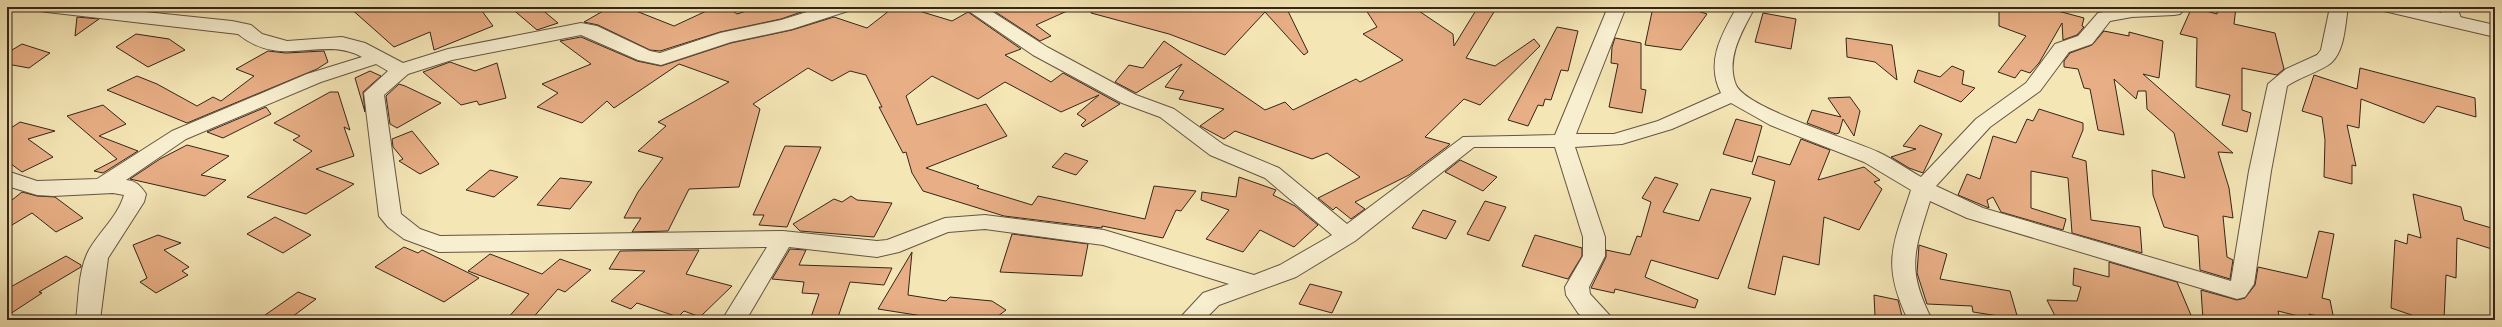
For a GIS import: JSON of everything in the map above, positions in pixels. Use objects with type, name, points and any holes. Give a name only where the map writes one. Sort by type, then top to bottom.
[{"type":"street","points":[[47,7],[232,27],[244,30],[255,38],[267,43],[287,47],[342,43],[358,47],[401,70]]},
{"type":"street","points":[[842,7],[785,25],[727,36],[661,59],[645,56],[596,32],[581,29],[448,55],[401,70],[374,94],[390,216],[402,230],[417,238],[440,244],[783,239],[877,249],[891,247],[945,225],[985,222],[1104,238],[1255,283]]},
{"type":"street","points":[[972,7],[999,22],[1040,51],[1129,99],[1167,113],[1217,150],[1272,174],[1347,236]]},
{"type":"street","points":[[1602,320],[1586,307],[1578,295],[1577,287],[1594,256],[1594,237],[1563,141],[1617,7]]},
{"type":"street","points":[[1746,7],[1730,37],[1723,60],[1723,77],[1732,95],[1777,121],[1856,149],[1923,187],[1975,213],[2237,290],[2242,284],[2260,171],[2278,84],[2293,73],[2324,59],[2330,51],[2339,7]]},
{"type":"street","points":[[1920,320],[1903,277],[1902,262],[1903,251],[1923,187],[1983,122],[2033,87],[2062,48],[2085,40],[2104,17],[2132,12],[2174,10],[2177,7]]},
{"type":"street","points":[[2391,7],[2451,14],[2495,31]]},
{"type":"street","points":[[102,186],[179,135],[314,78],[377,58]]},
{"type":"street","points":[[1190,320],[1211,299],[1299,266],[1347,236],[1462,145],[1470,141],[1615,140],[1665,125],[1732,95]]},
{"type":"street","points":[[7,178],[48,190],[102,186],[129,187],[135,194],[134,202],[113,230],[97,258],[88,320]]},
{"type":"street","points":[[734,320],[783,239]]},
{"type":"building","points":[[349,7],[479,7],[493,26],[434,50],[430,32],[394,47]]},
{"type":"building","points":[[510,7],[539,7],[558,23],[537,30]]},
{"type":"building","points":[[610,7],[626,7],[674,26],[715,7],[727,7],[737,14],[758,7],[802,7],[810,9],[781,19],[720,32],[660,51],[650,50],[598,25],[584,22]]},
{"type":"building","points":[[894,7],[906,7],[952,21],[968,12],[1021,49],[1005,55],[1051,82],[1063,73],[1120,104],[1083,127],[1081,125],[1086,120],[1077,114],[1099,95],[1061,112],[1005,82],[978,99],[932,76],[906,96],[917,125],[986,104],[1007,136],[926,168],[979,186],[977,188],[1032,205],[1038,196],[1145,219],[1154,186],[1196,191],[1181,211],[1176,210],[1163,238],[1102,226],[1102,228],[1004,216],[923,191],[912,173],[906,152],[903,153],[879,107],[882,107],[866,75],[850,71],[832,81],[808,68],[753,104],[760,109],[739,187],[689,189],[668,231],[632,232],[641,218],[624,218],[638,192],[663,158],[638,151],[666,126],[658,122],[729,82],[679,64],[614,108],[607,101],[582,123],[537,107],[558,93],[542,84],[591,64],[560,41],[581,37],[637,61],[661,66],[731,43],[792,30],[834,17],[867,28]]},
{"type":"building","points":[[988,7],[1076,7],[1036,25],[1051,36],[1040,41]]},
{"type":"building","points":[[1092,7],[1286,7],[1308,52],[1304,55],[1265,12],[1225,55],[1169,34],[1091,13]]},
{"type":"building","points":[[1364,7],[1413,7],[1453,34],[1454,46],[1478,7],[1497,7],[1466,58],[1495,66],[1534,39],[1540,46],[1480,105],[1464,99],[1425,137],[1450,144],[1409,175],[1355,202],[1365,209],[1351,219],[1336,207],[1333,210],[1318,198],[1360,177],[1327,153],[1312,159],[1235,131],[1224,139],[1200,126],[1224,109],[1179,99],[1184,91],[1165,87],[1182,64],[1136,93],[1115,82],[1129,65],[1143,68],[1164,41],[1265,110],[1285,102],[1293,110],[1356,79],[1360,82],[1403,60],[1363,34],[1377,27]]},
{"type":"building","points":[[1653,7],[1685,7],[1707,14],[1681,50],[1645,45]]},
{"type":"building","points":[[1999,7],[2043,7],[2084,18],[2082,26],[2084,27],[2077,35],[2063,40],[2062,23],[2039,63],[2030,73],[2021,70],[2015,78],[1998,72],[2026,36],[1999,26]]},
{"type":"building","points":[[2192,7],[2217,14],[2218,7],[2236,7],[2234,24],[2275,33],[2284,69],[2277,75],[2242,68],[2242,110],[2251,113],[2247,132],[2222,125],[2230,95],[2196,87],[2197,38],[2180,34]]},
{"type":"building","points":[[1763,13],[1796,19],[1791,49],[1755,42]]},
{"type":"building","points":[[77,17],[99,19],[75,36]]},
{"type":"building","points":[[1557,27],[1578,31],[1568,71],[1561,70],[1551,100],[1545,99],[1543,106],[1538,105],[1528,126],[1508,120]]},
{"type":"building","points":[[2104,31],[2129,36],[2129,32],[2163,41],[2159,78],[2143,74],[2233,153],[2218,152],[2229,188],[2233,218],[2223,216],[2227,257],[2233,260],[2230,279],[2200,270],[2198,236],[2164,227],[2153,195],[2152,170],[2185,178],[2174,133],[2147,109],[2146,91],[2138,91],[2136,99],[2114,79],[2124,135],[2098,130],[2090,89],[2084,88],[2078,69],[2064,67],[2064,61],[2070,53],[2092,45]]},
{"type":"building","points":[[136,34],[169,39],[185,50],[148,67],[116,47]]},
{"type":"building","points":[[1615,38],[1641,43],[1641,89],[1646,90],[1642,113],[1609,107],[1618,64],[1611,63],[1612,47]]},
{"type":"building","points":[[1846,38],[1892,45],[1897,80],[1875,62],[1847,57]]},
{"type":"building","points":[[22,44],[50,53],[29,68],[7,64],[7,53]]},
{"type":"building","points":[[268,51],[286,53],[324,51],[328,62],[317,69],[187,123],[107,90],[137,76],[157,84],[197,106],[213,97],[221,101],[254,76],[236,69]]},
{"type":"building","points":[[450,62],[475,71],[497,63],[506,98],[479,105],[477,101],[461,105],[423,72]]},
{"type":"building","points":[[1952,66],[1964,71],[1962,84],[1975,88],[1961,102],[1914,82],[1918,70],[1940,77]]},
{"type":"building","points":[[2360,68],[2475,98],[2476,117],[2437,106],[2424,123],[2361,99],[2359,128],[2347,125],[2356,166],[2352,165],[2352,184],[2324,177],[2325,140],[2322,117],[2302,111],[2314,75],[2357,89]]},
{"type":"building","points":[[370,71],[381,76],[363,92],[365,112],[355,78]]},
{"type":"building","points":[[399,84],[441,103],[397,128],[390,124],[386,96]]},
{"type":"building","points":[[330,92],[338,92],[350,130],[344,127],[354,156],[316,169],[354,184],[306,214],[247,197],[312,151],[293,140],[300,136],[274,123]]},
{"type":"building","points":[[1850,97],[1860,111],[1854,136],[1843,119],[1839,133],[1836,134],[1807,123],[1812,110],[1841,117],[1828,98]]},
{"type":"building","points":[[103,105],[126,124],[99,136],[138,151],[103,173],[94,171],[117,159],[67,116]]},
{"type":"building","points":[[266,107],[271,114],[223,138],[207,132]]},
{"type":"building","points":[[2039,109],[2083,123],[2083,130],[2072,157],[2086,161],[2091,220],[2140,227],[2142,253],[2072,233],[2068,178],[2031,171],[2031,208],[2066,219],[2063,230],[2001,212],[1993,197],[1987,200],[1989,208],[1958,195],[1967,174],[1980,179],[1993,136],[2016,143],[2027,119],[2033,121]]},
{"type":"building","points":[[1736,119],[1762,126],[1752,162],[1723,154]]},
{"type":"building","points":[[20,122],[55,131],[28,139],[53,157],[22,172],[7,161],[7,125],[11,128]]},
{"type":"building","points":[[1920,125],[1942,134],[1923,173],[1909,168],[1891,157],[1916,149],[1903,146]]},
{"type":"building","points":[[412,131],[439,164],[420,174],[399,161],[403,159],[393,147],[392,139]]},
{"type":"building","points":[[1801,139],[1830,150],[1818,180],[1864,167],[1880,180],[1874,182],[1882,189],[1859,230],[1824,217],[1819,265],[1783,256],[1775,295],[1748,288],[1775,181],[1752,174],[1758,156],[1790,165]]},
{"type":"building","points":[[187,145],[229,156],[201,175],[226,180],[205,196],[130,179],[160,159]]},
{"type":"building","points":[[785,146],[821,147],[787,227],[759,225],[764,215],[753,215]]},
{"type":"building","points":[[1065,153],[1088,161],[1076,175],[1052,167]]},
{"type":"building","points":[[1460,160],[1497,177],[1483,191],[1445,172]]},
{"type":"building","points":[[490,170],[518,177],[494,197],[466,190]]},
{"type":"building","points":[[1239,177],[1276,190],[1273,195],[1295,206],[1318,225],[1294,247],[1260,230],[1243,252],[1206,239],[1229,210],[1201,200],[1202,192],[1236,197]]},
{"type":"building","points":[[1655,177],[1678,184],[1663,212],[1699,221],[1711,189],[1751,198],[1718,279],[1651,260],[1645,277],[1698,300],[1695,308],[1615,289],[1614,293],[1591,288],[1606,257],[1606,250],[1630,255],[1637,236],[1641,237],[1651,202],[1642,198]]},
{"type":"building","points":[[560,178],[592,182],[570,209],[537,205]]},
{"type":"building","points":[[22,192],[37,196],[55,197],[83,218],[56,232],[32,213],[7,228],[7,204]]},
{"type":"building","points":[[2413,194],[2461,207],[2464,220],[2495,229],[2495,250],[2457,238],[2456,278],[2446,275],[2444,320],[2426,320],[2391,308],[2395,240],[2407,244],[2408,234],[2421,238]]},
{"type":"building","points":[[851,196],[857,200],[892,203],[874,237],[800,231],[793,224],[834,199],[842,202]]},
{"type":"building","points":[[1485,201],[1506,207],[1489,241],[1467,234]]},
{"type":"building","points":[[1423,210],[1456,221],[1446,239],[1412,228]]},
{"type":"building","points":[[275,217],[311,235],[283,253],[247,234]]},
{"type":"building","points":[[2319,231],[2334,234],[2322,298],[2330,300],[2334,320],[2309,314],[2310,319],[2278,311],[2280,320],[2203,320],[2201,290],[2237,300],[2245,298],[2255,285],[2258,267],[2307,278]]},
{"type":"building","points":[[1012,234],[1088,244],[1082,276],[1000,272]]},
{"type":"building","points":[[158,235],[181,243],[164,250],[189,267],[182,271],[188,275],[156,293],[140,282],[147,278],[133,245]]},
{"type":"building","points":[[1535,235],[1582,248],[1582,256],[1568,279],[1522,266]]},
{"type":"building","points":[[1919,245],[1947,254],[1940,279],[2010,291],[2018,319],[1973,312],[1972,306],[1927,304],[1917,273]]},
{"type":"building","points":[[404,247],[418,253],[422,250],[479,278],[444,302],[375,267]]},
{"type":"building","points":[[790,249],[806,250],[799,265],[892,268],[884,285],[850,282],[837,320],[810,320],[819,294],[802,293],[804,282],[772,279]]},
{"type":"building","points":[[699,250],[686,274],[732,286],[700,317],[684,311],[678,317],[637,303],[631,309],[611,301],[645,271],[609,269],[620,251]]},
{"type":"building","points":[[912,252],[908,295],[946,301],[950,297],[992,301],[1006,310],[993,320],[948,320],[878,309]]},
{"type":"building","points":[[490,254],[542,274],[560,259],[591,270],[565,292],[558,289],[531,320],[506,320],[529,294],[468,271]]},
{"type":"building","points":[[66,256],[81,265],[81,267],[39,292],[42,293],[7,316],[7,289]]},
{"type":"building","points":[[2109,262],[2177,282],[2193,320],[2057,320],[2047,300],[2077,301],[2081,287],[2073,285],[2074,268],[2109,277]]},
{"type":"building","points":[[1310,284],[1342,292],[1332,313],[1299,304]]},
{"type":"building","points":[[298,292],[316,299],[288,320],[258,320]]},
{"type":"building","points":[[1874,295],[1898,300],[1903,320],[1875,316]]}]
